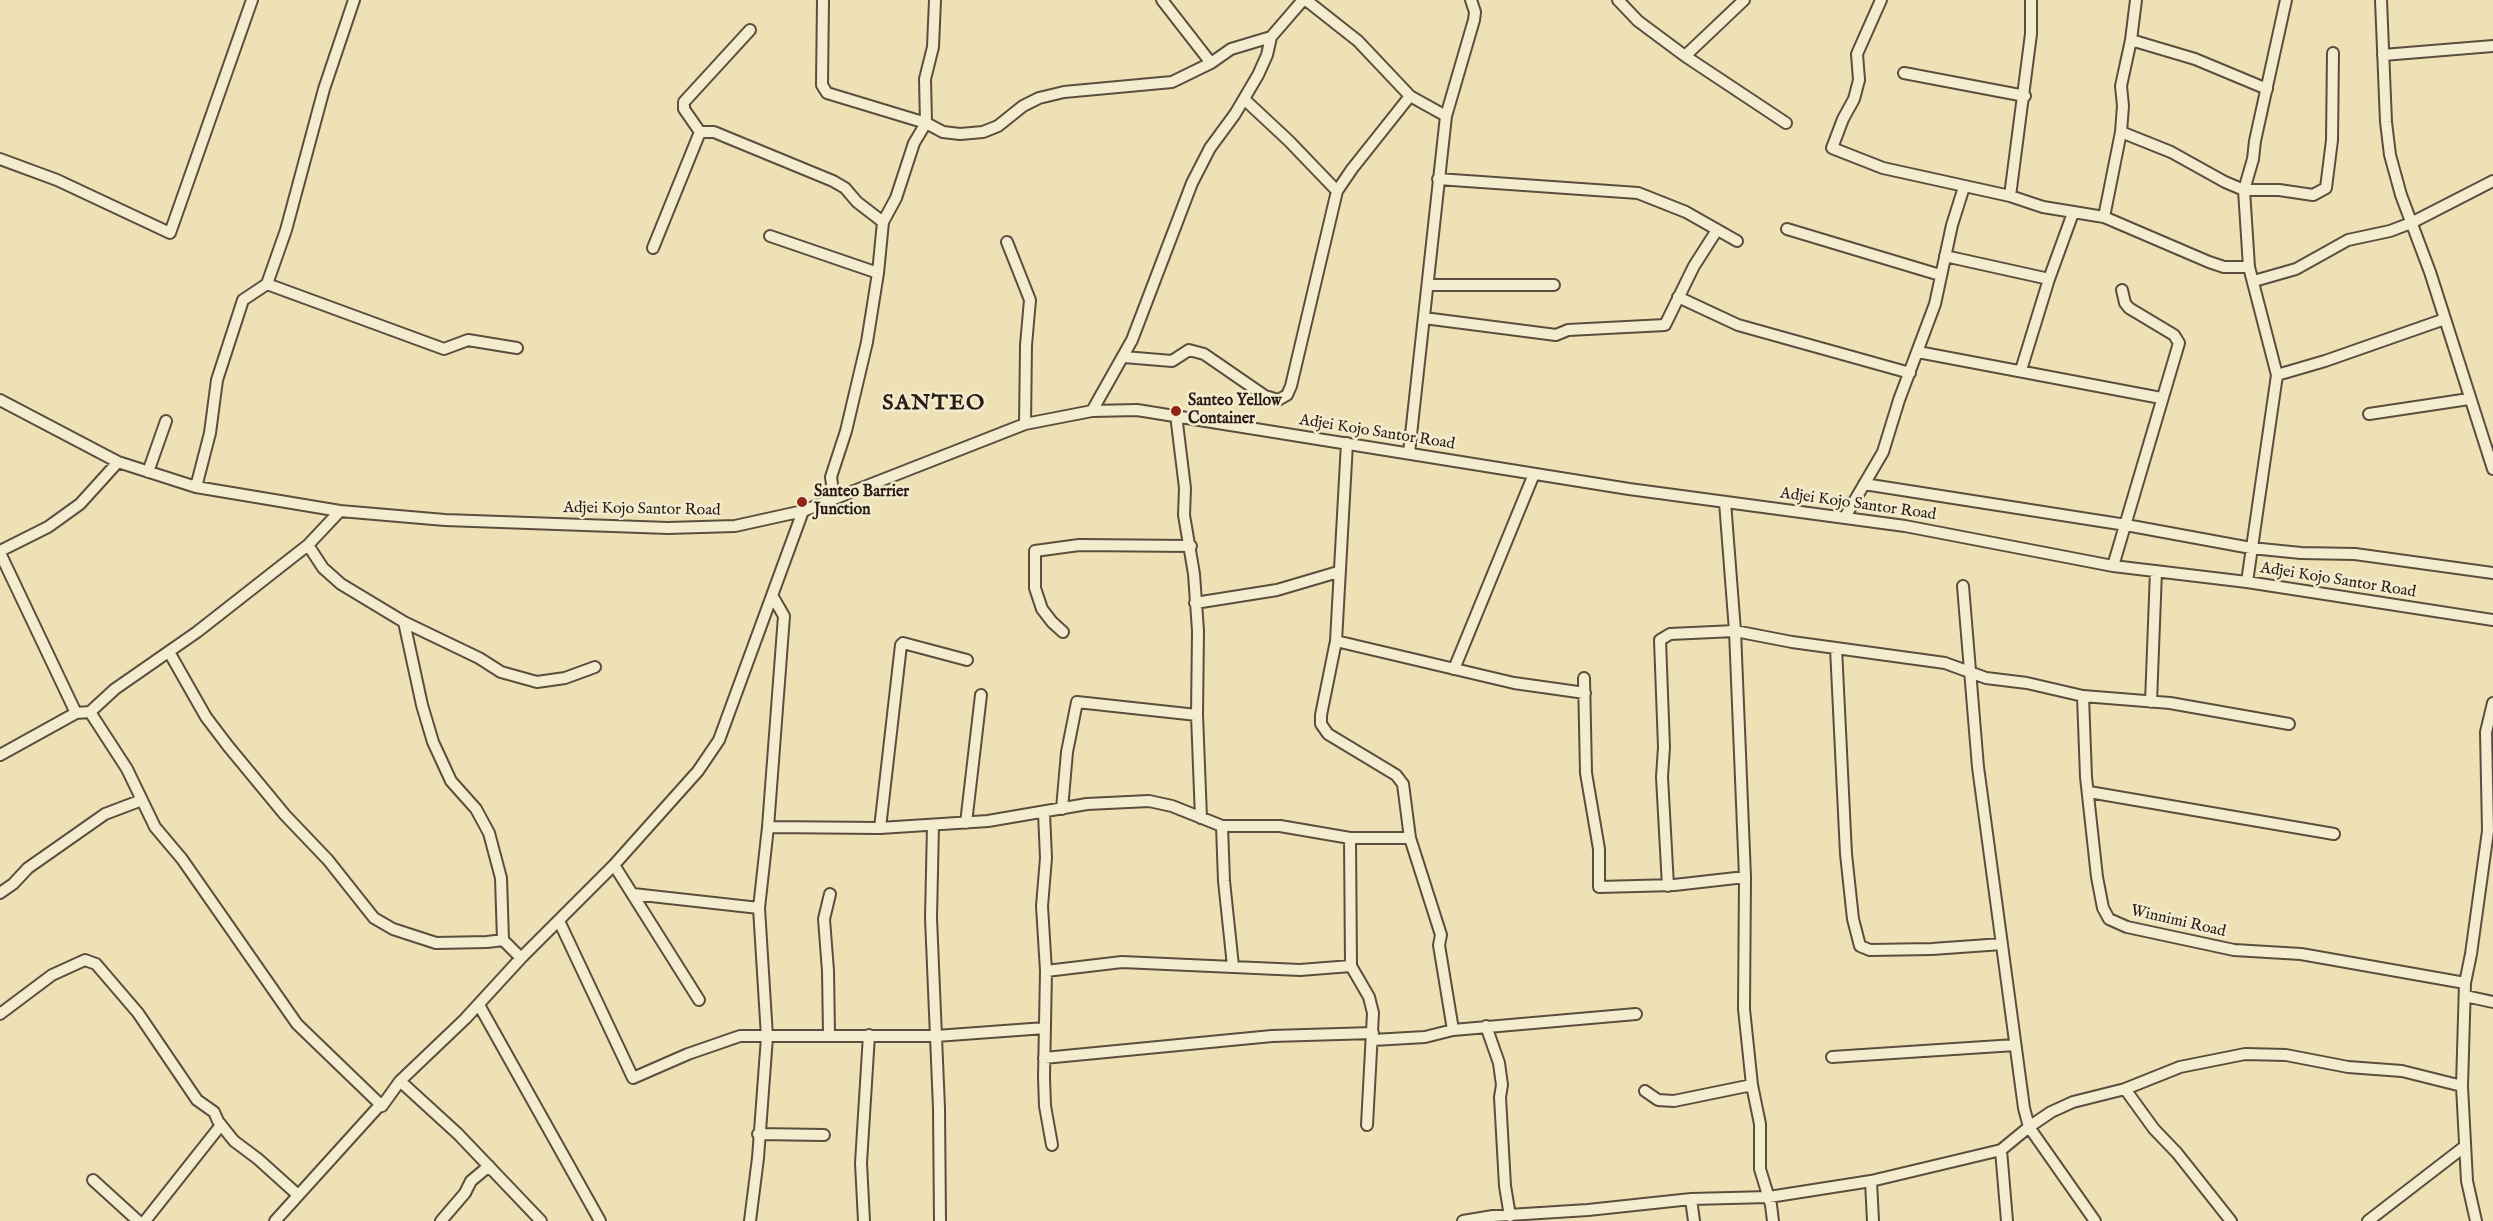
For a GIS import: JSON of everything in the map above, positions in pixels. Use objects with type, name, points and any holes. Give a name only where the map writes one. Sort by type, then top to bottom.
[{"type":"street","points":[[0,159],[57,180],[170,233],[252,0]]},
{"type":"street","points":[[196,487],[210,433],[217,380],[243,300],[267,284],[286,230],[324,89],[354,0]]},
{"type":"street","points":[[823,0],[822,85],[827,93],[926,123],[943,132],[960,134],[983,132],[998,126],[1023,106],[1039,98],[1064,92],[1172,82],[1211,63],[1231,48],[1272,37]]},
{"type":"street","points":[[834,499],[831,477],[846,431],[867,342],[883,222],[896,198],[903,170],[914,143],[926,123],[925,79],[933,47],[934,0]]},
{"type":"street","points":[[1162,0],[1211,63]]},
{"type":"street","points":[[1092,411],[1124,357],[1161,268],[1192,183],[1210,148],[1244,99],[1267,55],[1272,37],[1304,0],[1358,41],[1410,96],[1446,116]]},
{"type":"street","points":[[1408,453],[1446,116],[1474,20],[1475,12],[1471,0]]},
{"type":"street","points":[[1618,0],[1638,21],[1685,56],[1786,123]]},
{"type":"street","points":[[1685,56],[1744,0]]},
{"type":"street","points":[[1881,0],[1857,54],[1859,80],[1854,99],[1843,119],[1832,148],[1883,168],[2010,196],[2043,207],[2104,217],[2209,262],[2224,267],[2249,267]]},
{"type":"street","points":[[2010,196],[2025,96],[2031,34],[2031,0]]},
{"type":"street","points":[[2104,217],[2121,132],[2121,86],[2131,40],[2136,0]]},
{"type":"street","points":[[2247,582],[2277,375],[2249,267],[2244,190],[2253,159],[2286,0]]},
{"type":"street","points":[[2381,0],[2385,122],[2390,156],[2493,469]]},
{"type":"street","points":[[700,132],[684,110],[684,102],[750,30]]},
{"type":"street","points":[[2131,40],[2195,59],[2267,89]]},
{"type":"street","points":[[2383,55],[2493,46]]},
{"type":"street","points":[[2121,132],[2179,156],[2244,190],[2278,190],[2313,195],[2326,188],[2332,140],[2333,53]]},
{"type":"street","points":[[1904,73],[2025,96]]},
{"type":"street","points":[[1124,357],[1172,361],[1189,350],[1204,354],[1265,396],[1278,400],[1287,395],[1337,191],[1410,96]]},
{"type":"street","points":[[1244,99],[1337,191]]},
{"type":"street","points":[[700,132],[714,132],[833,181],[845,188],[857,202],[883,222]]},
{"type":"street","points":[[652,248],[700,132]]},
{"type":"street","points":[[1438,179],[1638,193],[1686,212],[1737,241]]},
{"type":"street","points":[[2254,281],[2296,269],[2348,240],[2390,231],[2411,223],[2493,181]]},
{"type":"street","points":[[1845,517],[1883,452],[1899,400],[1935,304],[1940,275],[1964,187]]},
{"type":"street","points":[[2021,370],[2049,279],[2073,213]]},
{"type":"street","points":[[1787,229],[1940,275]]},
{"type":"street","points":[[1424,318],[1556,335],[1568,330],[1665,325],[1678,297],[1717,230]]},
{"type":"street","points":[[770,236],[878,273]]},
{"type":"street","points":[[1007,242],[1030,300],[1026,345],[1025,424]]},
{"type":"street","points":[[1945,256],[2049,279]]},
{"type":"street","points":[[267,284],[444,349],[468,340],[517,348]]},
{"type":"street","points":[[1428,285],[1554,285]]},
{"type":"street","points":[[2113,566],[2161,398],[2180,342],[2174,335],[2129,308],[2125,303],[2122,290]]},
{"type":"street","points":[[1678,297],[1738,325],[1910,373]]},
{"type":"street","points":[[2277,375],[2325,361],[2445,319]]},
{"type":"street","points":[[1918,352],[2161,398]]},
{"type":"street","points":[[2368,414],[2469,399]]},
{"type":"street","name":"Adjei Kojo Santor Road","points":[[0,400],[118,462],[196,487],[340,510],[445,520],[668,528],[735,526],[803,511],[935,457],[1025,424],[1092,411],[1137,410],[1629,489],[1905,526],[2113,566],[2247,582],[2493,620]]},
{"type":"street","points":[[1176,415],[1185,488],[1184,515],[1191,546],[1198,631],[1197,715],[1201,818]]},
{"type":"street","points":[[148,472],[165,421]]},
{"type":"street","points":[[1347,444],[1338,572],[1336,641],[1321,724],[1328,735],[1396,775],[1405,791],[1410,838],[1441,935],[1439,945],[1453,1030]]},
{"type":"street","points":[[76,713],[0,552],[48,527],[80,504],[118,462]]},
{"type":"street","points":[[1454,669],[1534,474]]},
{"type":"street","points":[[1864,484],[2126,525],[2251,548],[2301,553],[2355,554],[2493,573]]},
{"type":"street","points":[[1725,501],[1735,631],[1745,877],[1744,1009],[1752,1085],[1760,1124],[1760,1168],[1769,1197],[1773,1221]]},
{"type":"street","points":[[0,755],[76,713],[90,712],[115,689],[169,652],[308,545],[340,510]]},
{"type":"street","points":[[275,1221],[380,1105],[382,1106],[400,1081],[479,1005],[521,958],[615,865],[698,771],[719,741],[803,511]]},
{"type":"street","points":[[308,545],[323,568],[341,584],[404,622],[478,658],[501,672],[537,682],[565,678],[595,667]]},
{"type":"street","points":[[1063,632],[1042,609],[1035,588],[1035,551],[1079,545],[1191,546]]},
{"type":"street","points":[[2151,702],[2156,571]]},
{"type":"street","points":[[1195,603],[1277,590],[1338,572]]},
{"type":"street","points":[[1963,586],[1978,767],[2015,1045],[2029,1127],[2095,1221]]},
{"type":"street","points":[[750,1221],[758,1158],[767,1037],[759,908],[768,827],[784,616],[773,597]]},
{"type":"street","points":[[404,622],[432,742],[451,781],[476,809],[489,833],[501,878],[503,940],[521,958]]},
{"type":"street","points":[[1668,886],[1662,777],[1664,747],[1660,640],[1670,634],[1735,631],[1945,663],[1986,678],[2027,683],[2083,696],[2151,702],[2289,724]]},
{"type":"street","points":[[1336,641],[1514,683],[1585,693]]},
{"type":"street","points":[[880,828],[901,645],[903,643],[967,660]]},
{"type":"street","points":[[1836,648],[1846,855],[1853,919],[1860,946],[1870,950],[1911,950],[2002,944]]},
{"type":"street","points":[[169,652],[206,717],[285,815],[328,860],[374,918],[393,929],[436,943],[503,940]]},
{"type":"street","points":[[1584,678],[1586,773],[1599,849],[1599,887],[1668,886],[1745,877]]},
{"type":"street","points":[[966,823],[981,694]]},
{"type":"street","name":"Winnimi Road","points":[[2083,696],[2086,777],[2097,877],[2103,908],[2109,919],[2117,923],[2235,950],[2301,954],[2465,983]]},
{"type":"street","points":[[1062,809],[1067,752],[1077,702],[1197,715]]},
{"type":"street","points":[[2476,1221],[2467,1181],[2464,1147],[2462,1086],[2465,983],[2491,831],[2486,732],[2493,703]]},
{"type":"street","points":[[90,712],[127,769],[155,827],[182,859],[297,1024],[382,1106]]},
{"type":"street","points":[[2089,792],[2334,834]]},
{"type":"street","points":[[0,893],[13,884],[28,868],[105,814],[142,800]]},
{"type":"street","points":[[768,827],[880,828],[966,823],[1044,813],[1087,804],[1149,801],[1172,806],[1222,826],[1281,826],[1350,838],[1410,838]]},
{"type":"street","points":[[1044,813],[1046,858],[1042,906],[1046,971],[1045,1106],[1052,1144]]},
{"type":"street","points":[[933,825],[931,918],[940,1221]]},
{"type":"street","points":[[1222,826],[1224,881],[1233,966]]},
{"type":"street","points":[[1350,838],[1351,966],[1369,997],[1373,1012],[1367,1125]]},
{"type":"street","points":[[615,865],[699,1000]]},
{"type":"street","points":[[633,894],[759,908]]},
{"type":"street","points":[[829,1034],[824,919],[830,894]]},
{"type":"street","points":[[559,921],[633,1078],[688,1054],[740,1036],[829,1034],[936,1036],[1045,1028]]},
{"type":"street","points":[[0,1014],[52,975],[84,960],[96,964],[138,1013],[197,1100],[214,1112],[234,1141],[258,1159],[298,1196]]},
{"type":"street","points":[[1046,971],[1122,962],[1300,970],[1351,966]]},
{"type":"street","points":[[2465,996],[2493,1002]]},
{"type":"street","points":[[479,1005],[600,1221]]},
{"type":"street","points":[[1044,1058],[1272,1036],[1425,1037],[1453,1030],[1486,1026],[1636,1014]]},
{"type":"street","points":[[1486,1026],[1499,1063],[1502,1085],[1500,1097],[1505,1186],[1510,1216]]},
{"type":"street","points":[[864,1221],[861,1163],[869,1035]]},
{"type":"street","points":[[1832,1057],[2015,1045]]},
{"type":"street","points":[[1463,1221],[1510,1216],[1588,1215],[1691,1199],[1769,1197],[1870,1181],[2001,1150],[2051,1112],[2073,1102],[2125,1089],[2180,1067],[2245,1054],[2266,1054],[2348,1067],[2402,1071],[2462,1086]]},
{"type":"street","points":[[400,1081],[431,1108],[489,1166],[537,1220]]},
{"type":"street","points":[[1645,1091],[1658,1100],[1674,1101],[1752,1085]]},
{"type":"street","points":[[2125,1089],[2154,1129],[2177,1153],[2231,1221]]},
{"type":"street","points":[[145,1221],[221,1125]]},
{"type":"street","points":[[758,1134],[824,1135]]},
{"type":"street","points":[[2368,1221],[2464,1147]]},
{"type":"street","points":[[2001,1150],[2007,1221]]},
{"type":"street","points":[[441,1221],[465,1193],[471,1181],[489,1166]]},
{"type":"street","points":[[93,1180],[138,1221]]},
{"type":"street","points":[[1870,1181],[1873,1221]]},
{"type":"street","points":[[1691,1199],[1694,1221]]},
{"type":"place","name":"Santeo Yellow Container","points":[[1176,411]]},
{"type":"place","name":"Santeo Barrier Junction","points":[[802,502]]},
{"type":"district","name":"SANTEO","points":[[934,404]]}]
